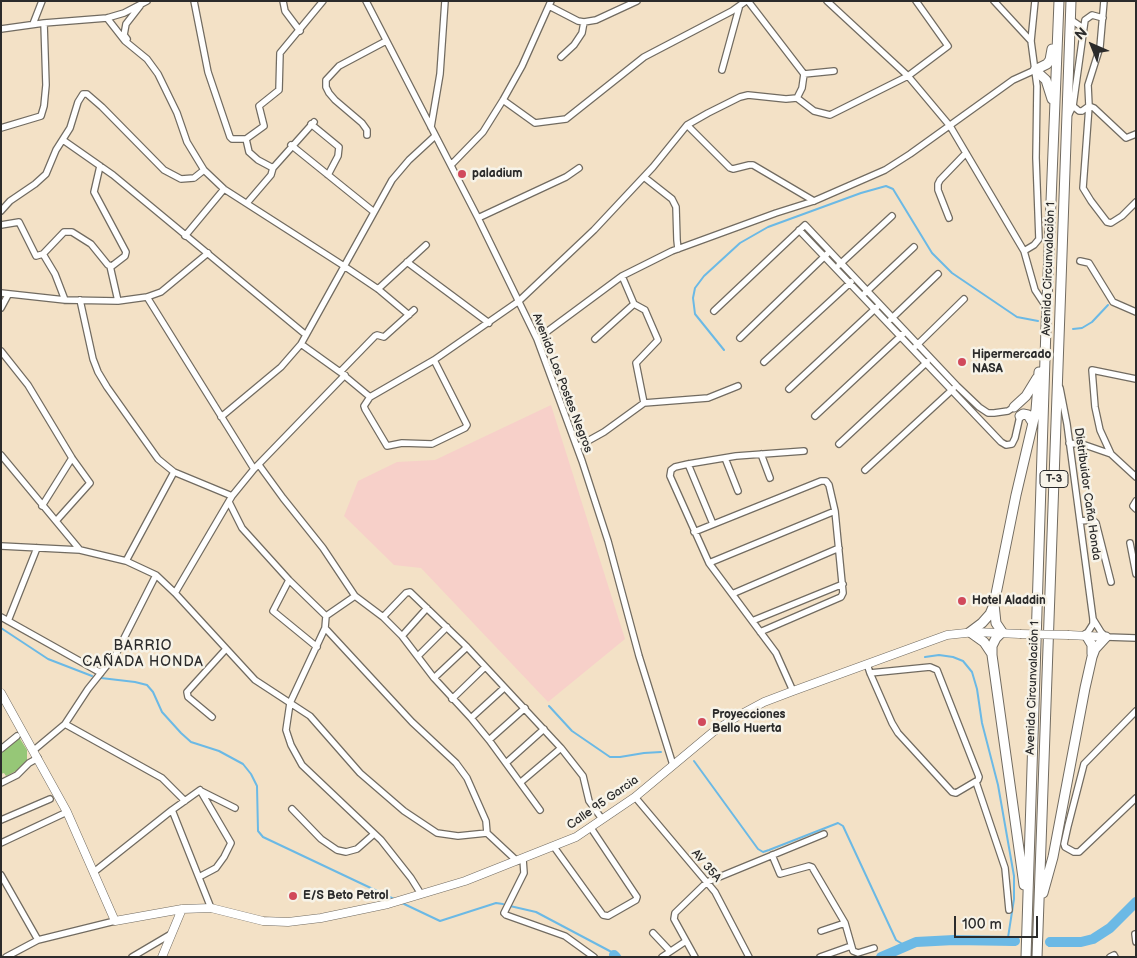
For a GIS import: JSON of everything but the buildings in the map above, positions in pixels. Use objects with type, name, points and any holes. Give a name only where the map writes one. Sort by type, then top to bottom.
[{"type":"main road","name":"Avenida Circunvalación 1","points":[[1026,957],[1046,327],[1059,1]]},
{"type":"main road","name":"Avenida Circunvalación 1","points":[[1037,957],[1071,1]]},
{"type":"main road","points":[[1054,114],[1050,90],[1046,80],[1035,70],[1047,64],[1050,60],[1058,14]]},
{"type":"main road","points":[[992,654],[984,642],[970,632],[990,614],[994,604],[1016,495],[1036,410],[1046,327]]},
{"type":"main road","points":[[1014,407],[1032,389],[1039,376]]},
{"type":"main road","points":[[1020,416],[1022,414],[1028,415],[1033,423]]},
{"type":"main road","points":[[994,604],[996,623],[1002,632],[992,646],[992,654],[1028,907]]},
{"type":"main road","points":[[1086,635],[1092,645],[1092,657]]},
{"type":"main road","points":[[1038,908],[1053,857],[1092,657],[1095,649],[1106,637]]},
{"type":"street","points":[[33,24],[42,1]]},
{"type":"street","points":[[194,1],[208,72],[232,139],[246,139],[264,126],[259,106],[278,92],[280,53],[324,1]]},
{"type":"street","points":[[283,1],[285,11],[300,30]]},
{"type":"street","name":"Avenido Los Postes Negros","points":[[366,1],[478,218],[537,339],[608,541],[639,656],[673,765]]},
{"type":"street","points":[[431,128],[440,74],[445,1]]},
{"type":"street","points":[[451,165],[483,132],[503,100],[522,66],[550,4],[578,21],[584,22],[596,20],[637,1]]},
{"type":"street","points":[[503,100],[535,123],[566,119],[644,57],[738,8],[747,1],[804,74],[802,88],[797,98]]},
{"type":"street","points":[[827,1],[908,76],[950,126],[1024,251],[1035,290],[1047,308]]},
{"type":"street","points":[[434,360],[467,425],[465,428],[432,444],[402,443],[387,446],[365,409],[364,406],[370,397],[434,360],[519,301],[594,230],[644,177],[687,125],[745,95],[786,99],[797,98],[814,111],[830,115],[908,76],[948,46],[918,4],[926,1]]},
{"type":"street","points":[[994,1],[1031,41]]},
{"type":"street","points":[[1024,251],[1034,245],[1039,239],[1035,70],[1031,41],[1035,1]]},
{"type":"street","points":[[1104,1],[1100,47],[1088,85],[1089,106],[1083,188],[1107,222],[1112,223],[1136,202]]},
{"type":"street","points":[[1,29],[33,24],[107,18],[124,13],[145,3]]},
{"type":"street","points":[[130,45],[124,35],[124,29],[130,18],[145,3]]},
{"type":"street","points":[[722,70],[738,8]]},
{"type":"street","points":[[1066,123],[1073,106],[1083,28],[1088,17],[1092,15],[1103,18]]},
{"type":"street","points":[[107,18],[125,41],[147,59],[158,74],[187,142],[204,170],[224,189],[378,289],[409,315]]},
{"type":"street","points":[[1070,19],[1083,28]]},
{"type":"street","points":[[562,57],[574,45],[582,32],[584,22]]},
{"type":"street","points":[[1,128],[41,116],[46,85],[44,23]]},
{"type":"street","points":[[367,135],[362,123],[329,93],[326,87],[326,80],[339,66],[386,41]]},
{"type":"street","points":[[537,339],[622,276],[678,249],[814,201],[885,170],[1013,80],[1035,70]]},
{"type":"street","points":[[804,74],[834,71]]},
{"type":"street","points":[[1,210],[46,174],[56,150],[70,128],[78,102],[84,94],[87,94],[164,170],[181,179],[194,178],[204,170]]},
{"type":"street","points":[[1073,106],[1082,111],[1089,106]]},
{"type":"street","points":[[1089,106],[1094,108],[1126,138],[1136,134]]},
{"type":"street","points":[[247,203],[270,175],[273,168],[312,123],[339,147],[338,156],[328,175]]},
{"type":"street","points":[[687,125],[730,168],[754,165],[814,201]]},
{"type":"street","points":[[221,417],[281,367],[301,344],[392,180],[409,160],[435,136]]},
{"type":"street","points":[[246,139],[249,152],[258,160],[273,168]]},
{"type":"street","points":[[63,140],[113,175],[306,335]]},
{"type":"street","points":[[292,145],[374,212]]},
{"type":"street","points":[[949,218],[938,190],[938,184],[966,153]]},
{"type":"street","points":[[100,166],[94,192],[126,252],[125,256],[110,266]]},
{"type":"street","points":[[478,218],[566,177],[579,168]]},
{"type":"street","points":[[644,177],[672,199],[676,208],[676,240],[678,249]]},
{"type":"street","points":[[185,236],[224,189]]},
{"type":"street","points":[[836,268],[892,216]]},
{"type":"street","points":[[1,225],[19,222],[36,256],[43,254],[64,232],[68,231],[91,244],[110,266],[118,300]]},
{"type":"street","points":[[714,312],[805,225],[855,278],[864,294]]},
{"type":"street","points":[[799,230],[850,283],[878,307],[954,388],[1001,442],[1006,445],[1012,444],[1020,416]]},
{"type":"street","points":[[811,243],[816,238]]},
{"type":"street","points":[[378,289],[426,245]]},
{"type":"street","points":[[864,294],[914,247]]},
{"type":"street","points":[[740,338],[829,251]]},
{"type":"street","points":[[1,308],[5,294],[65,300],[147,298],[160,292],[208,253]]},
{"type":"street","points":[[43,254],[55,274],[65,300]]},
{"type":"street","points":[[1080,261],[1089,263],[1113,302],[1136,312]]},
{"type":"street","points":[[407,262],[489,323]]},
{"type":"street","points":[[890,320],[938,274]]},
{"type":"street","points":[[622,276],[634,304],[645,310],[658,340],[636,363],[644,403]]},
{"type":"street","points":[[764,362],[855,278]]},
{"type":"street","points":[[147,298],[221,417],[257,467],[323,548],[355,596],[383,617],[402,636],[434,678],[489,740],[540,810]]},
{"type":"street","points":[[915,347],[964,299]]},
{"type":"street","points":[[80,300],[93,359],[98,372],[107,388],[158,458],[174,472],[232,496]]},
{"type":"street","points":[[595,339],[634,304]]},
{"type":"street","points":[[789,390],[878,307]]},
{"type":"street","points":[[176,593],[232,496],[375,336],[384,337],[414,310]]},
{"type":"street","points":[[815,416],[903,334]]},
{"type":"street","points":[[301,344],[370,397]]},
{"type":"street","points":[[1,351],[28,385],[72,458],[90,483],[56,521]]},
{"type":"street","points":[[839,444],[928,361]]},
{"type":"street","points":[[1136,379],[1092,370],[1100,430],[1111,454],[1136,477]]},
{"type":"street","name":"Distribuidor Caña Honda","points":[[1058,373],[1094,619],[1106,637]]},
{"type":"street","points":[[576,447],[604,432],[644,403],[708,398],[738,386]]},
{"type":"street","points":[[954,388],[988,413],[1000,413],[1014,407]]},
{"type":"street","points":[[865,470],[954,388]]},
{"type":"street","points":[[1069,443],[1111,454]]},
{"type":"street","points":[[793,691],[780,661],[710,563],[694,532],[670,476],[671,470],[675,467],[688,464],[725,458],[804,451]]},
{"type":"street","points":[[761,454],[770,478]]},
{"type":"street","points":[[1,455],[80,550]]},
{"type":"street","points":[[42,506],[72,458]]},
{"type":"street","points":[[725,458],[738,491]]},
{"type":"street","points":[[688,464],[713,524]]},
{"type":"street","points":[[126,561],[174,472]]},
{"type":"street","points":[[694,532],[821,481],[829,484],[835,511],[843,593],[841,597],[760,632]]},
{"type":"street","points":[[1136,501],[1133,506],[1136,509]]},
{"type":"street","points":[[229,502],[242,528],[289,580],[326,616]]},
{"type":"street","points":[[710,563],[835,511]]},
{"type":"street","points":[[1080,520],[1093,520],[1096,523],[1111,582]]},
{"type":"street","points":[[1130,543],[1136,574]]},
{"type":"street","points":[[1,546],[80,550],[126,561],[156,575],[176,593],[255,680],[310,716],[360,773],[404,811],[437,833],[449,836],[487,833],[520,860],[524,873],[504,913],[506,915],[565,936],[594,957]]},
{"type":"street","points":[[8,621],[36,548]]},
{"type":"street","points":[[732,594],[839,548]]},
{"type":"street","points":[[1,783],[17,775],[65,724],[88,689],[116,654],[156,575]]},
{"type":"street","points":[[289,580],[274,612],[317,647]]},
{"type":"street","points":[[752,621],[843,584]]},
{"type":"street","points":[[383,617],[408,592],[427,608],[525,708],[561,748],[583,776],[589,801],[602,819]]},
{"type":"street","points":[[326,616],[355,596]]},
{"type":"street","points":[[402,636],[427,608]]},
{"type":"street","points":[[326,616],[325,628],[290,704],[286,730],[291,745],[302,765],[374,834],[411,878],[420,894]]},
{"type":"street","points":[[1,617],[101,673]]},
{"type":"street","points":[[1086,635],[1094,619]]},
{"type":"street","points":[[418,656],[447,627]]},
{"type":"street","points":[[325,628],[412,722],[459,767],[467,778],[486,821],[487,833]]},
{"type":"street","name":"Calle 95 Garcia","points":[[115,921],[182,909],[211,908],[263,921],[288,922],[321,918],[388,904],[464,881],[554,847],[591,828],[635,797],[713,732],[764,702],[793,691],[946,635],[970,632],[1002,632],[1106,637]]},
{"type":"street","points":[[1106,637],[1136,638]]},
{"type":"street","points":[[434,678],[466,647]]},
{"type":"street","points":[[212,717],[188,696],[188,692],[226,649]]},
{"type":"street","points":[[867,664],[870,673],[898,733],[952,792],[956,793],[976,782],[979,777],[937,670],[930,667],[870,673]]},
{"type":"street","points":[[452,699],[485,667]]},
{"type":"street","points":[[471,718],[504,688]]},
{"type":"street","points":[[1,693],[68,812],[115,921],[38,940],[6,957]]},
{"type":"street","points":[[489,740],[525,708]]},
{"type":"street","points":[[1136,711],[1084,764],[1068,826],[1065,847],[1074,852],[1079,852],[1136,798]]},
{"type":"street","points":[[65,724],[162,778],[184,801]]},
{"type":"street","points":[[506,763],[544,729]]},
{"type":"street","points":[[1,749],[17,736]]},
{"type":"street","points":[[520,782],[561,748]]},
{"type":"street","points":[[976,782],[1005,868],[1009,910]]},
{"type":"street","points":[[94,872],[200,790]]},
{"type":"street","points":[[200,790],[215,800],[235,808]]},
{"type":"street","points":[[198,876],[216,868],[231,843],[200,790]]},
{"type":"street","name":"AV 35A","points":[[635,797],[708,882],[719,898],[749,957]]},
{"type":"street","points":[[1,820],[50,799]]},
{"type":"street","points":[[292,809],[321,839],[337,850],[346,852],[357,849],[374,834]]},
{"type":"street","points":[[172,810],[211,908]]},
{"type":"street","points":[[1,843],[68,812]]},
{"type":"street","points":[[554,847],[603,915],[608,916],[637,898],[591,828]]},
{"type":"street","points":[[695,957],[674,919],[675,913],[708,882],[824,834]]},
{"type":"street","points":[[772,855],[780,874],[809,866],[812,867],[845,923],[851,946],[855,952],[858,953],[874,948]]},
{"type":"street","points":[[1,875],[38,940]]},
{"type":"street","points":[[162,957],[182,909]]},
{"type":"street","points":[[821,931],[845,923]]},
{"type":"street","points":[[653,933],[670,951]]},
{"type":"street","points":[[132,957],[171,934]]},
{"type":"street","points":[[1135,934],[1136,942]]},
{"type":"street","points":[[662,957],[686,941]]},
{"type":"street","points":[[820,957],[851,946]]},
{"type":"street","points":[[1110,957],[1114,955],[1115,957]]},
{"type":"shaded area","points":[[551,405],[625,639],[548,702],[421,568],[394,565],[344,516],[358,481],[397,462],[435,460]]},
{"type":"green space","points":[[19,737],[27,750],[27,760],[16,771],[6,776],[4,773],[1,774],[1,752]]},
{"type":"waterway","points":[[724,350],[695,314],[693,298],[695,288],[704,276],[740,243],[768,227],[861,193],[886,186],[893,189],[932,253],[952,273],[1017,317],[1038,321]]},
{"type":"waterway","points":[[1073,329],[1082,328],[1092,322],[1108,305]]},
{"type":"waterway","points":[[1,628],[48,659],[92,676]]},
{"type":"waterway","points":[[925,657],[939,655],[963,661],[972,672],[977,689],[982,723],[998,785],[1014,876],[1014,899],[1007,944]]},
{"type":"waterway","points":[[101,678],[147,685],[153,692],[162,712],[191,742],[219,751],[243,764],[257,786],[258,831],[263,837],[394,899]]},
{"type":"waterway","points":[[549,706],[572,731],[610,757],[661,752]]},
{"type":"waterway","points":[[694,761],[758,849],[763,852],[838,823],[843,826],[896,940],[904,945]]},
{"type":"waterway","points":[[1050,942],[1081,942],[1093,939],[1110,928],[1136,902]]},
{"type":"waterway","points":[[402,903],[440,921],[496,903],[503,904]]},
{"type":"waterway","points":[[1049,946],[1078,946],[1094,942],[1105,935],[1136,903]]},
{"type":"waterway","points":[[510,906],[536,912],[621,957]]},
{"type":"waterway","points":[[881,957],[916,942],[954,940],[1015,941]]},
{"type":"waterway","points":[[884,957],[904,945],[921,943],[982,941],[1015,945]]},
{"type":"place","name":"paladium","points":[[462,174]]},
{"type":"place","name":"Hipermercado NASA","points":[[962,362]]},
{"type":"place","name":"Hotel Aladdin","points":[[962,601]]},
{"type":"place","name":"Proyecciones Bello Huerta","points":[[702,722]]},
{"type":"place","name":"E/S Beto Petrol","points":[[293,896]]},
{"type":"district","name":"BARRIO CAÑADA HONDA","points":[[143,654]]}]
